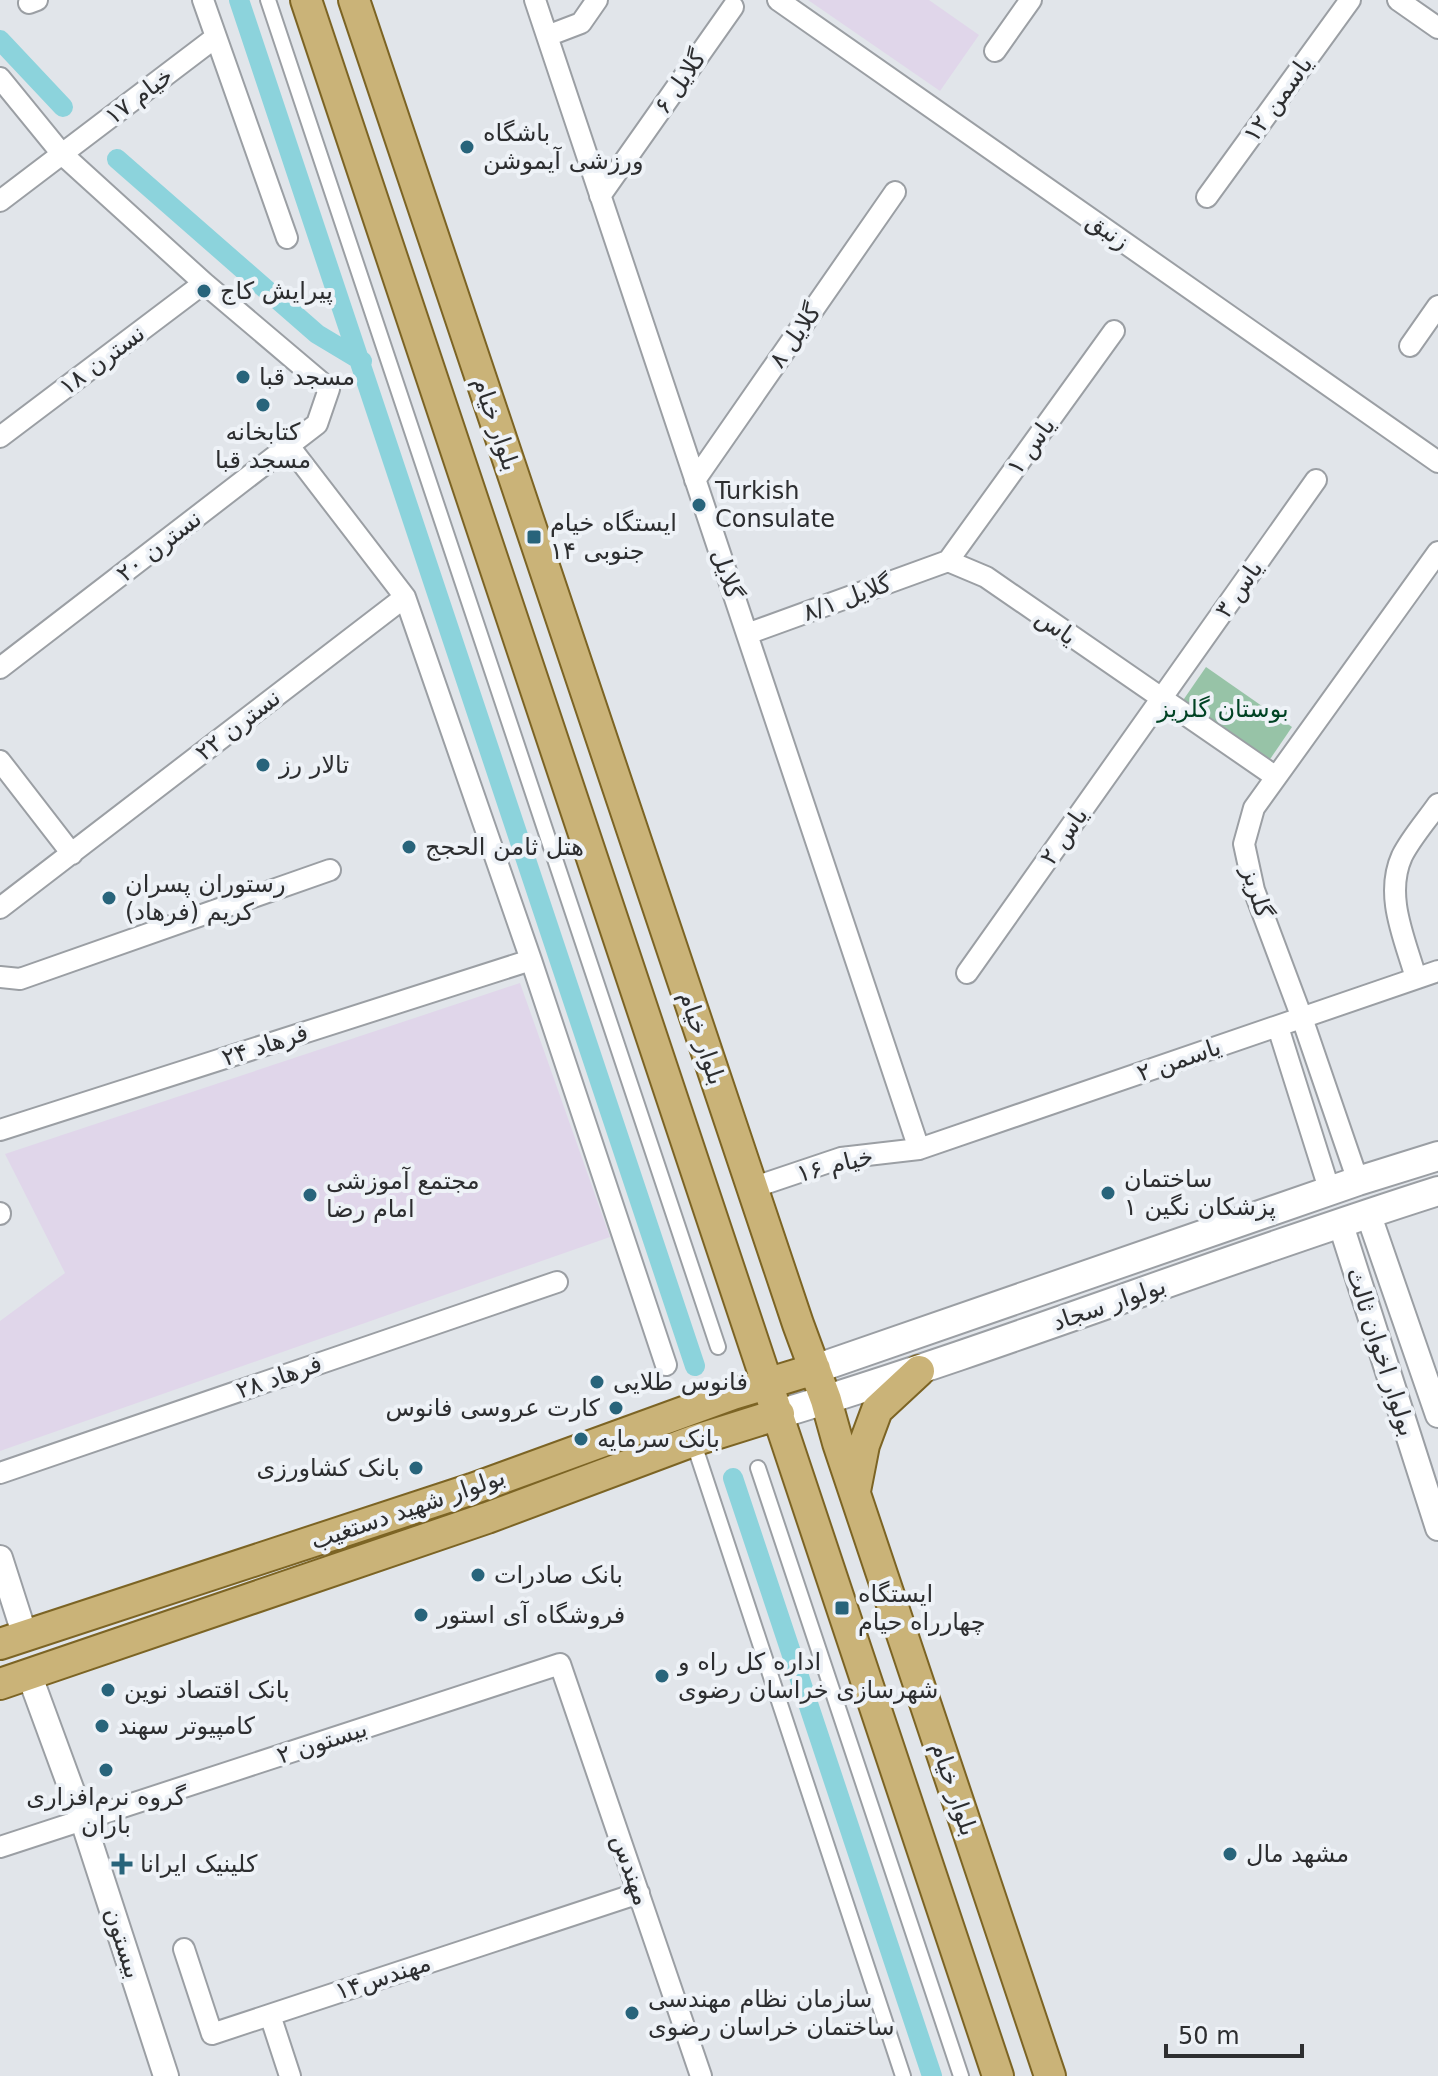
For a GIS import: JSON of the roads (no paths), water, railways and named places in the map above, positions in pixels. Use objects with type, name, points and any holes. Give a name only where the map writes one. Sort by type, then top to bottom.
[{"type":"main road","name":"بلوار خیام","points":[[306,0],[998,2076]]},
{"type":"main road","name":"بلوار خیام","points":[[354,0],[826,1400],[1050,2076]]},
{"type":"main road","points":[[569,786],[581,796],[596,796],[608,788],[613,774]]},
{"type":"main road","name":"بولوار سجاد","points":[[815,1369],[1438,1156]]},
{"type":"main road","points":[[1358,1181],[1368,1213]]},
{"type":"main road","name":"بولوار سجاد","points":[[779,1414],[919,1371],[1340,1222],[1438,1191]]},
{"type":"main road","points":[[1330,1192],[1340,1222]]},
{"type":"main road","name":"بولوار شهید دستغیب","points":[[13,1640],[472,1489],[767,1383],[815,1369]]},
{"type":"main road","points":[[855,1493],[864,1445],[877,1410],[919,1371]]},
{"type":"main road","name":"بولوار شهید دستغیب","points":[[0,1684],[487,1518],[693,1441],[779,1414]]},
{"type":"street","points":[[203,0],[287,238]]},
{"type":"street","points":[[268,0],[718,1347]]},
{"type":"street","name":"گلایل","points":[[535,0],[919,1149]]},
{"type":"street","points":[[547,36],[581,23],[597,0]]},
{"type":"street","name":"زنبق","points":[[778,0],[1438,462]]},
{"type":"street","points":[[995,51],[1031,0]]},
{"type":"street","name":"یاسمن ۱۲","points":[[1207,197],[1350,0]]},
{"type":"street","points":[[1398,0],[1438,28]]},
{"type":"street","name":"گلایل ۶","points":[[600,196],[733,7]]},
{"type":"street","name":"خیام ۱۷","points":[[0,201],[216,37]]},
{"type":"street","points":[[0,78],[62,154],[204,283]]},
{"type":"street","name":"گلایل ۸","points":[[695,480],[895,192]]},
{"type":"street","name":"نسترن ۲۰","points":[[0,668],[317,424],[329,389],[204,283]]},
{"type":"street","name":"نسترن ۱۸","points":[[0,437],[204,283]]},
{"type":"street","points":[[1410,346],[1438,306]]},
{"type":"street","name":"یاس ۱","points":[[948,561],[1114,331]]},
{"type":"street","points":[[289,446],[405,597],[531,960],[666,1365]]},
{"type":"street","name":"یاس ۳","points":[[1161,699],[1316,480]]},
{"type":"street","name":"گلریز","points":[[1358,1181],[1254,890],[1244,844],[1254,808],[1438,552]]},
{"type":"street","name":"گلایل ۸/۱","points":[[747,634],[948,561]]},
{"type":"street","name":"یاس","points":[[948,561],[986,577],[1276,777]]},
{"type":"street","name":"نسترن ۲۲","points":[[0,908],[405,597]]},
{"type":"street","name":"یاس ۲","points":[[967,973],[1161,699]]},
{"type":"street","points":[[0,761],[72,854]]},
{"type":"street","points":[[1416,978],[1397,913],[1394,886],[1402,856],[1438,804]]},
{"type":"street","points":[[0,977],[20,979],[330,870]]},
{"type":"street","name":"فرهاد ۲۴","points":[[0,1130],[531,960]]},
{"type":"street","name":"یاسمن ۲","points":[[919,1149],[1438,971]]},
{"type":"street","points":[[1278,1027],[1330,1192]]},
{"type":"street","name":"خیام ۱۶","points":[[752,1188],[841,1158],[919,1149]]},
{"type":"street","points":[[1368,1213],[1438,1415]]},
{"type":"street","name":"بولوار اخوان ثالث","points":[[1340,1222],[1438,1528]]},
{"type":"street","name":"فرهاد ۲۸","points":[[0,1473],[557,1282]]},
{"type":"street","points":[[693,1441],[903,2076]]},
{"type":"street","points":[[758,1468],[961,2076]]},
{"type":"street","points":[[0,1558],[13,1640]]},
{"type":"street","name":"بیستون ۲","points":[[0,1847],[560,1664]]},
{"type":"street","name":"مهندس","points":[[560,1664],[701,2076]]},
{"type":"street","name":"بیستون","points":[[29,1674],[83,1821],[166,2076]]},
{"type":"street","name":"مهندس۱۴","points":[[184,1949],[212,2034],[639,1893]]},
{"type":"street","points":[[270,2015],[290,2076]]},
{"type":"waterway","points":[[239,0],[695,1366]]},
{"type":"waterway","points":[[0,40],[63,107]]},
{"type":"waterway","points":[[117,159],[317,334],[362,361]]},
{"type":"waterway","points":[[733,1478],[932,2076]]},
{"type":"place","name":"باشگاه ورزشی آیموشن","points":[[467,147]]},
{"type":"place","name":"پیرایش کاج","points":[[204,291]]},
{"type":"place","name":"مسجد قبا","points":[[243,377]]},
{"type":"place","name":"کتابخانه مسجد قبا","points":[[263,405]]},
{"type":"place","name":"Turkish Consulate","points":[[699,505]]},
{"type":"place","name":"ایستگاه خیام جنوبی ۱۴","points":[[534,537]]},
{"type":"place","name":"تالار رز","points":[[263,765]]},
{"type":"place","name":"هتل ثامن الحجج","points":[[409,847]]},
{"type":"place","name":"رستوران پسران کریم (فرهاد)","points":[[109,898]]},
{"type":"place","name":"ساختمان پزشکان نگین ۱","points":[[1108,1193]]},
{"type":"place","name":"مجتمع آموزشی امام رضا","points":[[310,1195]]},
{"type":"place","name":"فانوس طلایی","points":[[597,1382]]},
{"type":"place","name":"کارت عروسی فانوس","points":[[616,1408]]},
{"type":"place","name":"بانک سرمایه","points":[[581,1439]]},
{"type":"place","name":"بانک کشاورزی","points":[[416,1468]]},
{"type":"place","name":"بانک صادرات","points":[[478,1575]]},
{"type":"place","name":"ایستگاه چهارراه حیام","points":[[842,1608]]},
{"type":"place","name":"فروشگاه آی استور","points":[[421,1615]]},
{"type":"place","name":"اداره کل راه و شهرسازی خراسان رضوی","points":[[662,1676]]},
{"type":"place","name":"بانک اقتصاد نوین","points":[[108,1690]]},
{"type":"place","name":"کامپیوتر سهند","points":[[102,1726]]},
{"type":"place","name":"گروه نرم‌افزاری باران","points":[[106,1770]]},
{"type":"place","name":"مشهد مال","points":[[1230,1854]]},
{"type":"place","name":"کلینیک ایرانا","points":[[122,1864]]},
{"type":"place","name":"سازمان نظام مهندسی ساختمان خراسان رضوی","points":[[632,2013]]},
{"type":"park label","name":"بوستان گلریز","points":[[1223,709]]}]
